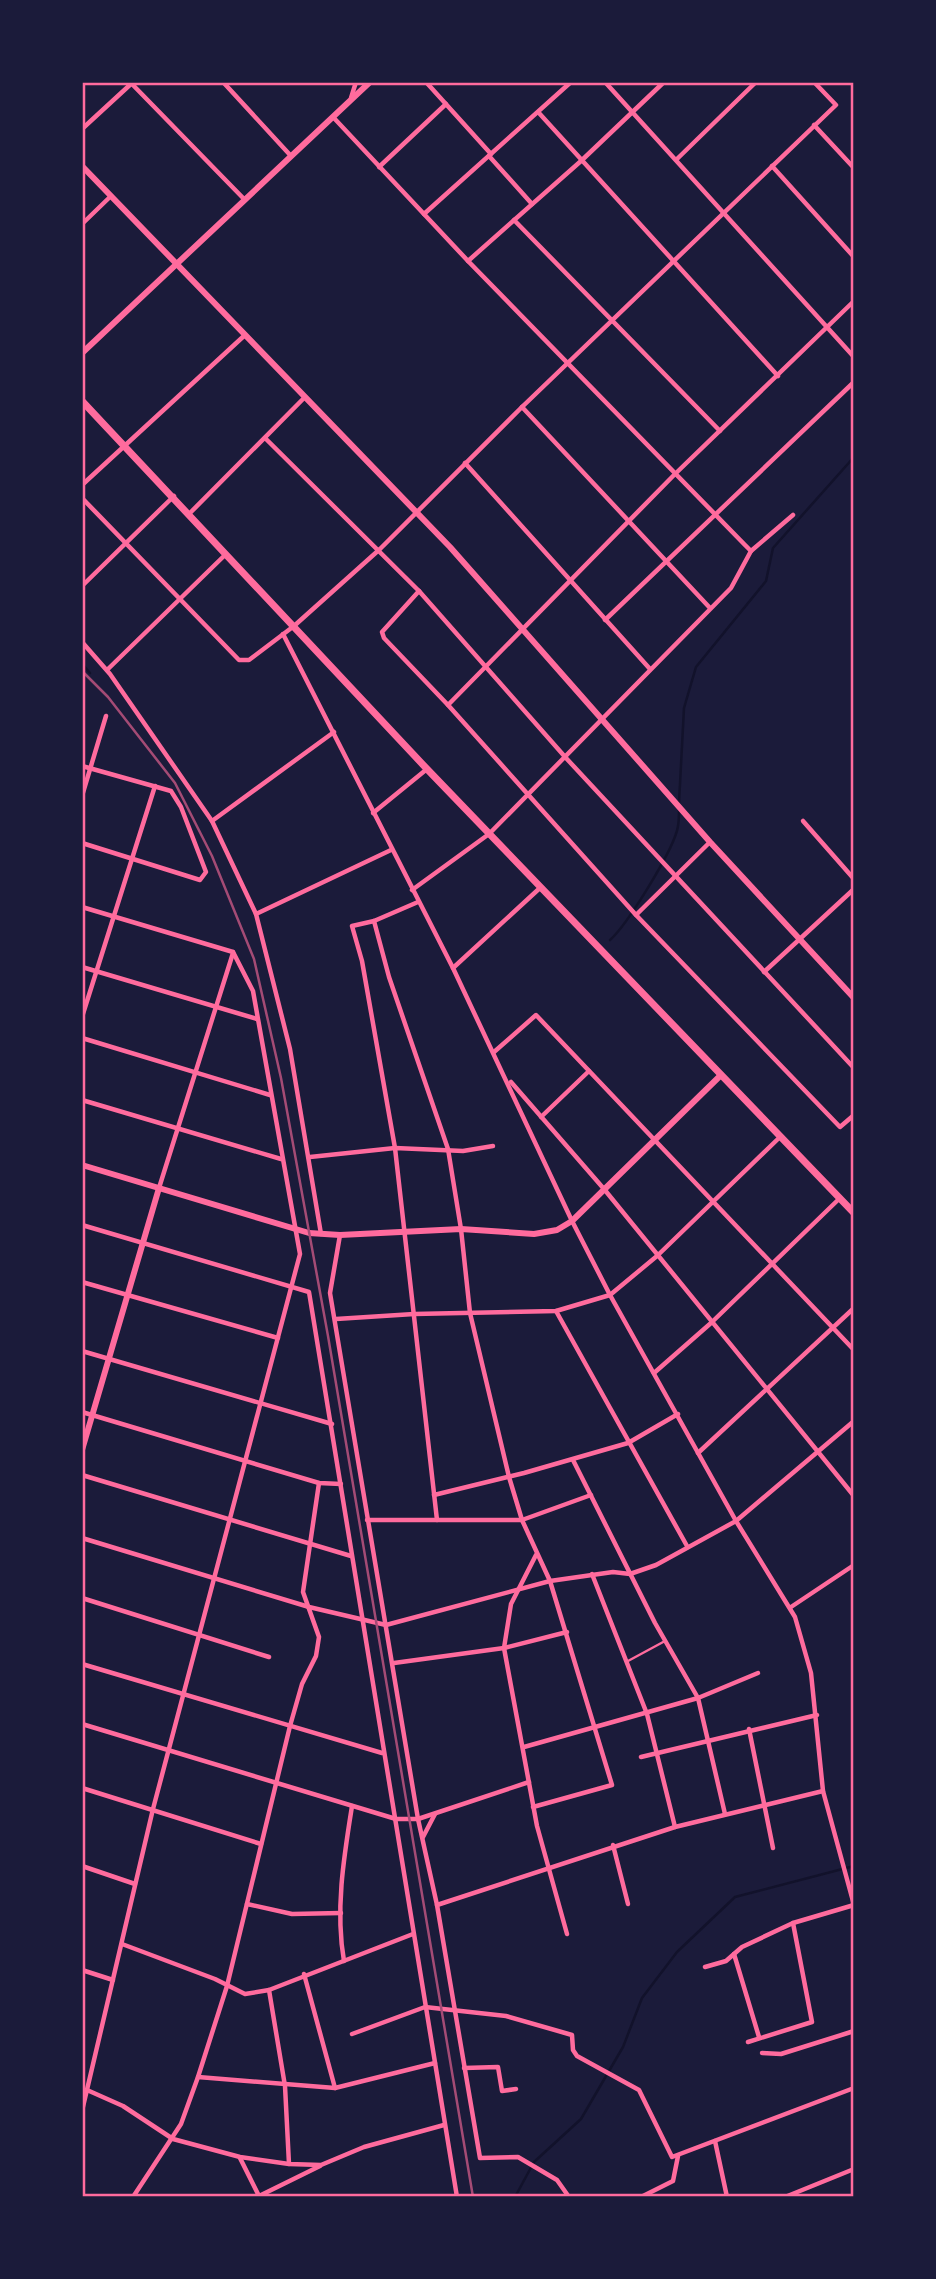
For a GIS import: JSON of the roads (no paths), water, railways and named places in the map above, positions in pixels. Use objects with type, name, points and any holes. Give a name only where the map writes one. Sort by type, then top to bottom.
[{"type":"main road","points":[[82,401],[190,513],[427,769],[854,1213]]},
{"type":"street","points":[[223,82],[291,156]]},
{"type":"street","points":[[350,100],[356,82]]},
{"type":"street","points":[[82,354],[370,82]]},
{"type":"street","points":[[426,82],[532,204]]},
{"type":"street","points":[[424,214],[571,82]]},
{"type":"street","points":[[605,82],[854,357]]},
{"type":"street","points":[[468,261],[634,113],[664,82]]},
{"type":"street","points":[[677,159],[756,82]]},
{"type":"street","points":[[82,498],[239,660],[249,660],[294,626],[380,550],[567,363],[836,105],[814,82]]},
{"type":"street","points":[[82,129],[132,83],[245,200]]},
{"type":"street","points":[[379,167],[446,104]]},
{"type":"street","points":[[539,113],[778,376]]},
{"type":"street","points":[[333,117],[674,475],[751,551]]},
{"type":"street","points":[[814,125],[854,168]]},
{"type":"street","points":[[82,166],[417,512],[525,630],[710,842],[854,998]]},
{"type":"street","points":[[772,166],[854,257]]},
{"type":"street","points":[[82,224],[111,197]]},
{"type":"street","points":[[514,220],[720,431]]},
{"type":"street","points":[[448,705],[525,630],[674,475],[854,301]]},
{"type":"street","points":[[82,485],[245,335]]},
{"type":"street","points":[[605,620],[854,382]]},
{"type":"street","points":[[190,513],[306,396]]},
{"type":"street","points":[[522,407],[710,608]]},
{"type":"street","points":[[265,438],[419,591],[566,758],[854,1068]]},
{"type":"street","points":[[465,463],[650,669]]},
{"type":"street","points":[[82,586],[174,496]]},
{"type":"street","points":[[412,890],[489,834],[530,795],[731,588],[751,551],[793,515]]},
{"type":"street","points":[[107,670],[226,554]]},
{"type":"street","points":[[419,591],[382,632],[384,638],[530,795],[636,915],[840,1127],[854,1115]]},
{"type":"street","points":[[283,634],[508,1078],[572,1221],[610,1295],[736,1521],[791,1608],[811,1673],[823,1791],[854,1905],[793,1923],[743,1947],[726,1961],[705,1967]]},
{"type":"street","points":[[82,642],[107,670],[212,821],[256,914],[290,1049],[321,1234]]},
{"type":"street","points":[[82,796],[106,716]]},
{"type":"street","points":[[212,821],[334,732]]},
{"type":"street","points":[[82,766],[171,791],[181,807],[205,867],[200,880],[82,843]]},
{"type":"street","points":[[373,814],[427,769]]},
{"type":"street","points":[[82,1017],[155,786]]},
{"type":"street","points":[[803,821],[854,879]]},
{"type":"street","points":[[636,915],[710,842]]},
{"type":"street","points":[[256,914],[391,850]]},
{"type":"street","points":[[453,968],[541,887]]},
{"type":"street","points":[[764,972],[854,889]]},
{"type":"street","points":[[418,902],[374,921],[352,926],[362,961],[395,1148],[402,1231],[437,1520]]},
{"type":"street","points":[[82,907],[233,952],[253,991],[300,1254],[153,1809],[82,2111]]},
{"type":"street","points":[[374,921],[389,977],[448,1149],[461,1229],[470,1314],[509,1477],[522,1520],[550,1581],[567,1632],[611,1785],[533,1807]]},
{"type":"street","points":[[82,1450],[194,1072],[233,952]]},
{"type":"street","points":[[82,967],[257,1019]]},
{"type":"street","points":[[494,1052],[536,1015],[854,1350]]},
{"type":"street","points":[[82,1038],[270,1095]]},
{"type":"street","points":[[541,1117],[589,1070]]},
{"type":"street","points":[[82,1165],[309,1233],[340,1235],[461,1229],[534,1234],[557,1230],[572,1221],[721,1075]]},
{"type":"street","points":[[508,1078],[604,1189],[854,1496]]},
{"type":"street","points":[[82,1100],[281,1159]]},
{"type":"street","points":[[336,1319],[414,1314],[556,1311],[610,1295],[657,1256],[780,1136]]},
{"type":"street","points":[[310,1157],[395,1148],[463,1151],[493,1146]]},
{"type":"street","points":[[654,1373],[711,1323],[840,1198]]},
{"type":"street","points":[[82,1225],[309,1292],[382,1753],[396,1819],[457,2197]]},
{"type":"street","points":[[340,1235],[330,1293],[418,1819],[437,1905],[480,2158],[518,2157],[557,2180],[569,2197]]},
{"type":"street","points":[[82,1282],[278,1338]]},
{"type":"street","points":[[698,1453],[854,1308]]},
{"type":"street","points":[[556,1311],[687,1545]]},
{"type":"street","points":[[82,1351],[332,1424]]},
{"type":"street","points":[[82,1412],[319,1483],[341,1484]]},
{"type":"street","points":[[434,1495],[573,1460],[628,1443],[678,1414]]},
{"type":"street","points":[[82,1538],[309,1607],[386,1625],[550,1581],[592,1574],[631,1574],[656,1565],[687,1545],[736,1521],[854,1421]]},
{"type":"street","points":[[573,1460],[665,1641],[698,1698],[725,1814]]},
{"type":"street","points":[[82,1475],[351,1556]]},
{"type":"street","points":[[133,2197],[173,2139],[198,2077],[227,1986],[290,1726],[302,1684],[316,1656],[319,1637],[303,1592],[319,1483]]},
{"type":"street","points":[[368,1520],[522,1520],[591,1495]]},
{"type":"street","points":[[536,1554],[517,1591],[506,1624],[504,1648],[533,1807],[567,1934]]},
{"type":"street","points":[[791,1608],[854,1565]]},
{"type":"street","points":[[592,1574],[647,1714],[675,1827]]},
{"type":"street","points":[[82,1598],[270,1657]]},
{"type":"street","points":[[394,1663],[504,1648],[567,1632]]},
{"type":"street","points":[[82,1664],[382,1753]]},
{"type":"street","points":[[524,1747],[698,1698],[758,1672]]},
{"type":"street","points":[[641,1757],[749,1729],[817,1715]]},
{"type":"street","points":[[82,1724],[396,1819],[418,1819],[528,1782]]},
{"type":"street","points":[[749,1729],[773,1848]]},
{"type":"street","points":[[82,1788],[261,1844]]},
{"type":"street","points":[[437,1905],[613,1845],[725,1814],[823,1791]]},
{"type":"street","points":[[344,1961],[340,1941],[342,1871],[352,1806]]},
{"type":"street","points":[[423,1838],[436,1813]]},
{"type":"street","points":[[613,1845],[628,1904]]},
{"type":"street","points":[[82,1866],[135,1884]]},
{"type":"street","points":[[247,1903],[292,1914],[341,1913]]},
{"type":"street","points":[[748,2042],[812,2022],[793,1923]]},
{"type":"street","points":[[122,1944],[245,1994],[270,1990],[304,1974],[413,1934]]},
{"type":"street","points":[[734,1954],[759,2038]]},
{"type":"street","points":[[82,1970],[113,1980]]},
{"type":"street","points":[[304,1974],[335,2088]]},
{"type":"street","points":[[270,1990],[285,2086],[289,2164]]},
{"type":"street","points":[[352,2034],[425,2007],[506,2016],[572,2035],[573,2050],[577,2056],[639,2090],[672,2157],[854,2088]]},
{"type":"street","points":[[762,2053],[781,2054],[854,2031]]},
{"type":"street","points":[[198,2077],[335,2088],[435,2063]]},
{"type":"street","points":[[464,2068],[498,2067],[502,2091],[516,2089]]},
{"type":"street","points":[[87,2090],[122,2106],[173,2139],[240,2157],[289,2164],[321,2165]]},
{"type":"street","points":[[240,2157],[258,2196],[364,2147],[444,2124]]},
{"type":"street","points":[[715,2141],[727,2197]]},
{"type":"street","points":[[641,2197],[673,2181],[678,2155]]},
{"type":"street","points":[[785,2197],[854,2169]]},
{"type":"lane","points":[[625,1662],[665,1641]]},
{"type":"waterway","points":[[679,803],[684,708],[696,667],[766,581],[773,548],[854,457]]},
{"type":"waterway","points":[[82,664],[90,673]]},
{"type":"waterway","points":[[610,940],[660,868],[675,837],[679,809]]},
{"type":"waterway","points":[[515,2197],[534,2162],[581,2119],[623,2047],[642,1998],[677,1952],[735,1897],[854,1866]]},
{"type":"railway","points":[[82,671],[108,697],[175,783],[212,856],[254,959],[281,1078],[328,1336],[473,2197]]}]
